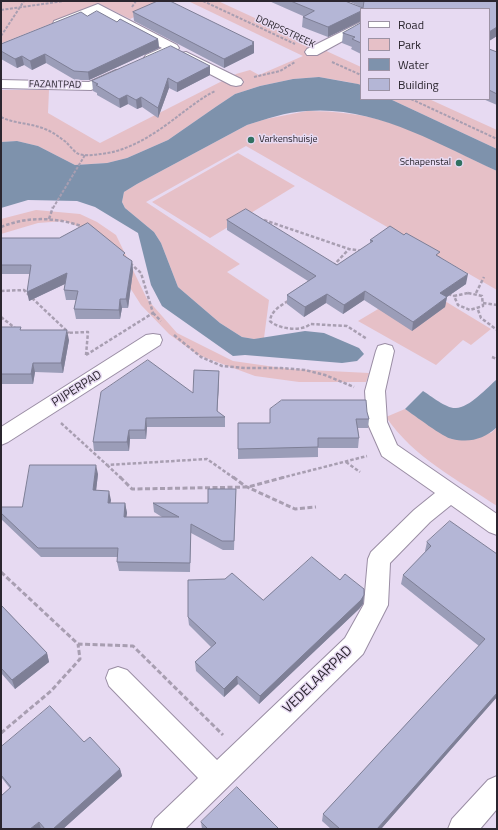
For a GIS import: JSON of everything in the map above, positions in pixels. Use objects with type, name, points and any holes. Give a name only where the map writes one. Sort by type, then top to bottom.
[{"type":"street","points":[[49,28],[98,8],[236,82]]},
{"type":"street","points":[[312,52],[360,27]]},
{"type":"street","points":[[138,64],[172,48]]},
{"type":"street","name":"FAZANTPAD","points":[[1,84],[91,86],[125,70]]},
{"type":"street","name":"PIJPERPAD","points":[[1,437],[85,384],[158,332]]},
{"type":"street","points":[[385,351],[375,391],[377,422],[389,450],[449,494],[497,526]]},
{"type":"street","name":"VEDELAARPAD","points":[[165,829],[354,646],[376,605],[380,559],[422,516],[449,494]]},
{"type":"street","points":[[118,678],[216,778]]},
{"type":"street","points":[[473,825],[497,789]]},
{"type":"path","points":[[1,36],[24,1]]},
{"type":"path","points":[[1,10],[64,1]]},
{"type":"path","name":"DORPSSTREEK","points":[[203,1],[360,76]]},
{"type":"path","points":[[1,117],[10,122],[48,130],[64,140],[78,154],[103,155],[139,142],[177,117],[204,96],[236,82],[280,70],[312,52]]},
{"type":"path","points":[[413,100],[497,139]]},
{"type":"path","points":[[49,219],[53,207],[85,155]]},
{"type":"path","points":[[1,227],[13,221],[49,219],[85,227]]},
{"type":"path","points":[[263,220],[349,249],[365,251]]},
{"type":"path","points":[[330,269],[349,249]]},
{"type":"path","points":[[130,263],[141,273],[158,332]]},
{"type":"path","points":[[476,293],[484,276]]},
{"type":"path","points":[[1,291],[24,290],[69,333]]},
{"type":"path","points":[[443,292],[454,296],[463,293],[476,293],[482,296],[483,306],[478,310],[471,311],[458,306],[454,296]]},
{"type":"path","points":[[292,298],[278,307],[270,317],[270,321],[274,326],[280,328],[294,328],[307,327],[310,324],[347,326],[385,351]]},
{"type":"path","points":[[483,303],[497,305]]},
{"type":"path","points":[[478,310],[481,318],[497,330]]},
{"type":"path","points":[[86,355],[153,313]]},
{"type":"path","points":[[1,317],[19,332]]},
{"type":"path","points":[[62,332],[88,332],[85,384]]},
{"type":"path","points":[[173,335],[195,352],[210,361],[219,364],[245,368],[281,367],[304,370],[334,378],[346,386],[375,391]]},
{"type":"path","points":[[492,357],[497,359]]},
{"type":"path","points":[[46,409],[132,489],[248,487],[389,450]]},
{"type":"path","points":[[107,465],[207,459],[248,487],[295,509],[316,507]]},
{"type":"path","points":[[346,462],[360,472]]},
{"type":"path","points":[[1,733],[51,691],[80,659],[78,644]]},
{"type":"green space","points":[[1,1],[170,1],[130,19],[100,4],[2,43]]},
{"type":"green space","points":[[188,1],[218,1],[360,67],[360,85],[319,77],[293,79],[260,86],[235,94],[168,140],[127,158],[107,163],[75,165],[38,146],[17,141],[1,142],[1,90],[49,90],[48,113],[100,143],[236,74],[250,70],[259,75],[303,56]]},
{"type":"green space","points":[[392,100],[431,100],[497,130],[497,149]]},
{"type":"green space","points":[[307,111],[370,117],[391,123],[432,139],[497,171],[497,290],[246,146],[146,202],[240,264],[227,272],[269,300],[264,338],[254,339],[242,337],[220,323],[178,287],[161,243],[154,232],[125,208],[122,202],[124,192],[247,125],[266,119]]},
{"type":"green space","points":[[238,153],[295,186],[210,238],[152,202]]},
{"type":"green space","points":[[36,210],[80,214],[97,222],[116,235],[147,299],[177,333],[233,361],[289,369],[369,373],[366,382],[299,382],[255,376],[198,355],[169,334],[141,305],[103,245],[87,230],[65,221],[38,223],[1,234],[1,219]]},
{"type":"green space","points":[[410,290],[430,292],[491,329],[471,345],[463,340],[436,365],[358,321]]},
{"type":"green space","points":[[405,409],[451,439],[491,433],[497,427],[497,506],[437,467],[409,444],[386,417]]},
{"type":"water","points":[[319,77],[360,85],[360,100],[392,100],[497,149],[497,171],[429,139],[381,120],[356,114],[331,111],[306,111],[284,114],[247,125],[124,192],[122,202],[125,208],[154,232],[161,243],[178,287],[220,323],[242,337],[254,339],[305,331],[324,333],[359,348],[364,354],[357,361],[342,363],[245,355],[233,356],[162,306],[151,285],[138,233],[95,207],[77,201],[28,200],[1,208],[1,142],[17,141],[38,146],[75,165],[107,163],[127,158],[168,140],[235,94],[260,86],[293,79]]},
{"type":"water","points":[[497,379],[497,427],[482,437],[476,439],[459,440],[448,438],[405,409],[423,391],[439,402],[452,408],[461,407],[467,405]]},
{"type":"building","points":[[158,1],[170,1],[254,42],[252,43],[254,44],[224,59],[133,12]]},
{"type":"building","points":[[291,1],[345,1],[363,8],[360,8],[360,11],[328,27],[303,17],[314,11]]},
{"type":"building","points":[[364,1],[497,1],[497,27],[490,31],[490,8],[363,8]]},
{"type":"building","points":[[97,11],[117,22],[120,19],[158,39],[88,72],[74,71],[45,54],[30,61],[22,56],[15,59],[1,51],[1,44],[81,12],[87,16]]},
{"type":"building","points":[[360,24],[360,43],[352,39],[355,37],[343,33]]},
{"type":"building","points":[[171,46],[210,66],[177,83],[168,78],[158,108],[141,97],[136,100],[127,95],[119,99],[92,81]]},
{"type":"building","points":[[490,49],[497,52],[497,94],[490,90]]},
{"type":"building","points":[[246,209],[337,265],[373,241],[370,240],[390,226],[404,235],[406,233],[440,252],[436,255],[468,274],[440,293],[447,297],[413,322],[365,291],[344,305],[327,294],[305,307],[287,295],[316,276],[227,220]]},
{"type":"building","points":[[88,223],[125,253],[123,255],[132,261],[126,299],[120,299],[119,310],[74,309],[78,291],[64,290],[67,273],[27,292],[31,265],[1,265],[1,238],[59,238]]},
{"type":"building","points":[[1,327],[21,327],[20,330],[67,330],[61,363],[33,363],[31,374],[1,374]]},
{"type":"building","points":[[148,360],[193,393],[194,370],[219,371],[217,411],[225,417],[146,418],[145,430],[129,430],[127,442],[93,442],[101,392]]},
{"type":"building","points":[[282,400],[366,400],[369,419],[356,419],[359,438],[318,438],[318,447],[238,449],[238,423],[270,423],[270,409]]},
{"type":"building","points":[[30,465],[96,465],[93,490],[109,491],[108,503],[125,503],[124,517],[179,517],[153,503],[208,503],[208,489],[236,489],[234,541],[222,541],[191,524],[190,563],[117,562],[118,548],[38,548],[1,513],[1,507],[22,507]]},
{"type":"building","points":[[450,521],[497,554],[497,693],[377,829],[340,829],[323,814],[485,639],[403,575],[431,546],[427,542]]},
{"type":"building","points":[[312,557],[340,580],[345,574],[364,589],[364,595],[361,600],[260,696],[237,676],[224,689],[195,662],[216,643],[188,617],[188,580],[225,579],[232,573],[263,600]]},
{"type":"building","points":[[1,605],[47,653],[12,680],[1,668]]},
{"type":"building","points":[[50,706],[84,742],[90,737],[120,769],[53,829],[45,829],[39,822],[30,829],[1,829],[1,796],[11,787],[1,775],[1,747]]},
{"type":"building","points":[[237,787],[279,829],[208,829],[201,822]]},
{"type":"place","name":"Varkenshuisje","points":[[251,140]]},
{"type":"place","name":"Schapenstal","points":[[459,163]]}]
